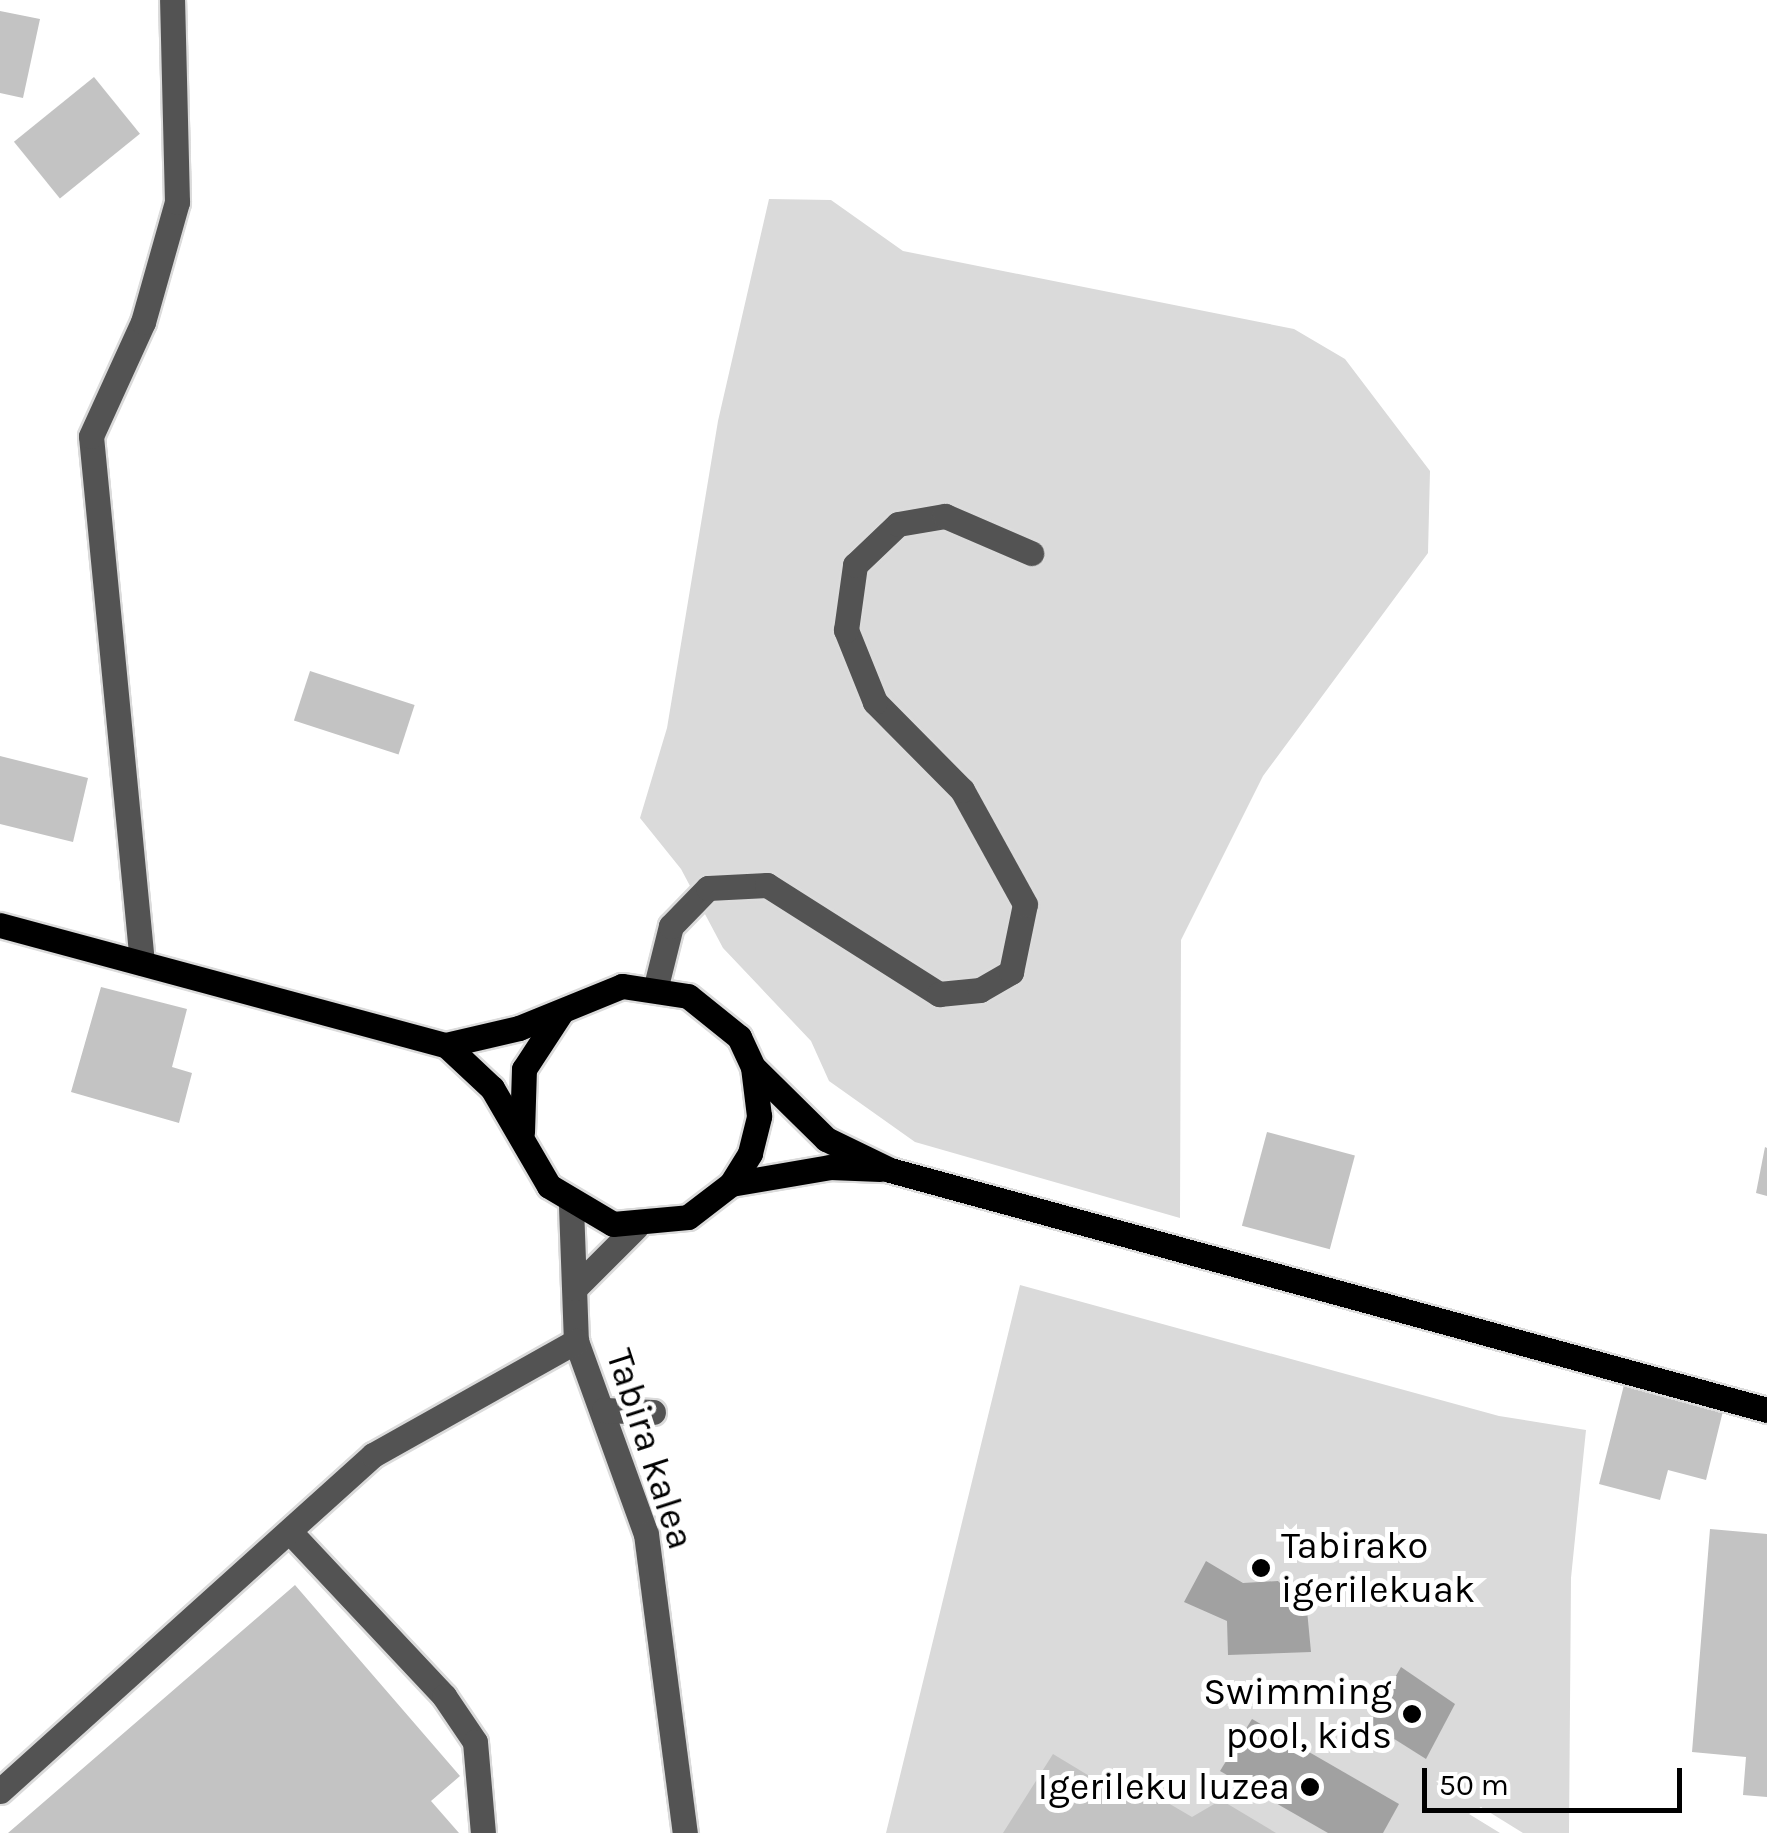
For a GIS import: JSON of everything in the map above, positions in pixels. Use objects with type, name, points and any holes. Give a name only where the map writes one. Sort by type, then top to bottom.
[{"type":"main road","points":[[0,924],[446,1044],[492,1088],[522,1135],[532,1162],[571,1206],[636,1227],[688,1216],[731,1184],[830,1167],[890,1170]]},
{"type":"main road","points":[[446,1044],[560,1014],[605,991],[656,986],[716,1013],[753,1068],[826,1139],[890,1170],[1767,1410]]},
{"type":"main road","points":[[522,1135],[524,1069],[560,1014]]},
{"type":"main road","points":[[731,1184],[759,1116],[753,1068]]},
{"type":"street","points":[[142,963],[91,436],[143,322],[177,202],[172,0]]},
{"type":"street","points":[[656,986],[671,926],[708,888],[767,885],[939,994],[980,990],[1011,972],[1025,904],[962,790],[876,702],[846,630],[855,565],[898,524],[945,516],[1031,553]]},
{"type":"street","name":"Tabira kalea","points":[[571,1206],[576,1342],[604,1410],[646,1534],[686,1833]]},
{"type":"street","points":[[575,1288],[636,1227]]},
{"type":"street","points":[[0,1791],[291,1533],[373,1455],[576,1342]]},
{"type":"street","points":[[604,1410],[652,1412]]},
{"type":"street","points":[[291,1533],[444,1696],[475,1742],[483,1833]]},
{"type":"shaded area","points":[[769,199],[831,200],[903,251],[1294,329],[1345,359],[1430,471],[1428,553],[1263,776],[1181,940],[1180,1218],[915,1142],[829,1081],[811,1041],[723,948],[681,869],[640,818],[667,728],[718,421]]},
{"type":"shaded area","name":"Tabirako igerilekuak","points":[[1020,1285],[1499,1416],[1586,1430],[1571,1578],[1569,1833],[1523,1833],[1481,1807],[1469,1814],[1500,1833],[886,1833]]},
{"type":"shaded area","points":[[1206,1561],[1243,1583],[1278,1581],[1307,1610],[1311,1652],[1228,1655],[1227,1621],[1184,1602]]},
{"type":"shaded area","name":"Swimming pool, kids","points":[[1401,1667],[1455,1704],[1426,1759],[1369,1723]]},
{"type":"shaded area","name":"Igerileku luzea","points":[[1252,1719],[1399,1804],[1383,1833],[1328,1833],[1220,1771]]},
{"type":"building","points":[[0,11],[40,19],[23,98],[0,93]]},
{"type":"building","points":[[94,77],[140,134],[60,199],[14,142]]},
{"type":"building","points":[[310,671],[415,705],[399,754],[294,720]]},
{"type":"building","points":[[0,756],[88,778],[73,842],[0,824]]},
{"type":"building","points":[[101,987],[187,1009],[172,1067],[192,1073],[179,1123],[71,1092]]},
{"type":"building","points":[[1267,1132],[1355,1156],[1330,1249],[1242,1226]]},
{"type":"building","points":[[1767,1148],[1767,1196],[1756,1193]]},
{"type":"building","points":[[1624,1385],[1723,1411],[1706,1480],[1668,1470],[1660,1500],[1599,1484]]},
{"type":"building","points":[[1710,1529],[1767,1534],[1767,1797],[1743,1795],[1746,1757],[1692,1752]]},
{"type":"building","points":[[295,1585],[460,1776],[431,1801],[459,1833],[8,1833]]},
{"type":"building","points":[[1053,1754],[1096,1780],[1110,1769],[1192,1817],[1221,1800],[1276,1833],[1003,1833]]},
{"type":"place","name":"Tabirako igerilekuak","points":[[1261,1568]]},
{"type":"place","name":"Swimming pool, kids","points":[[1412,1714]]},
{"type":"place","name":"Igerileku luzea","points":[[1310,1787]]}]
